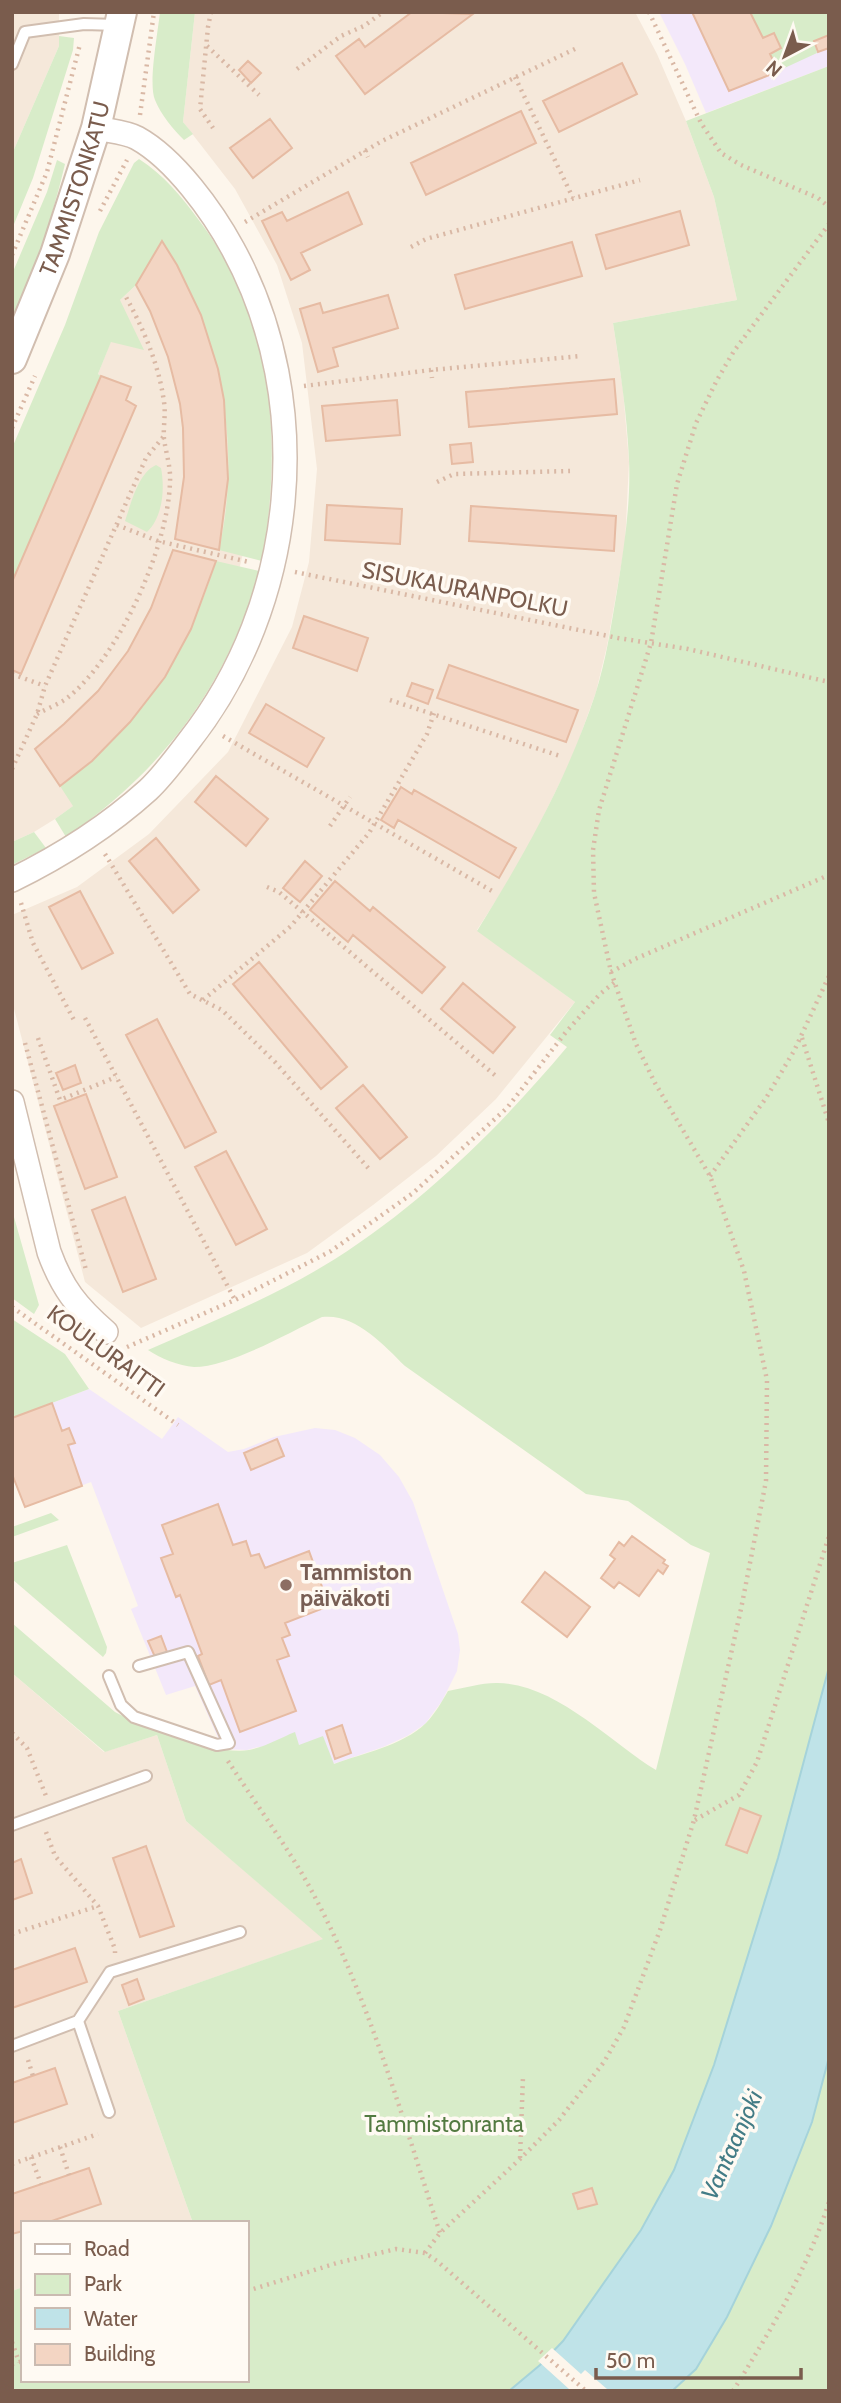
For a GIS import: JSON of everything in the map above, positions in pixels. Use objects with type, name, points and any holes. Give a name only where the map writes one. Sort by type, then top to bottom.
[{"type":"street","name":"TAMMISTONKATU","points":[[12,359],[55,254],[96,128],[121,19]]},
{"type":"street","points":[[16,889],[82,842],[149,788],[208,717],[244,650],[272,568],[286,482],[283,400],[274,354],[251,285],[227,239],[201,201],[171,165],[135,137],[96,128]]},
{"type":"street","points":[[12,1102],[57,1275],[71,1298],[106,1332]]},
{"type":"lane","points":[[12,64],[25,32],[121,19]]},
{"type":"lane","points":[[109,1676],[121,1705],[134,1717],[217,1745],[229,1743],[188,1652],[139,1666]]},
{"type":"lane","points":[[12,1825],[146,1776]]},
{"type":"lane","points":[[12,2046],[78,2021],[110,1972],[240,1932]]},
{"type":"lane","points":[[78,2021],[109,2112]]},
{"type":"path","points":[[211,12],[200,109],[213,128]]},
{"type":"path","points":[[296,69],[341,36],[364,26],[383,12]]},
{"type":"path","points":[[649,12],[701,123],[721,153],[741,165],[818,198],[829,207]]},
{"type":"path","points":[[12,256],[47,172],[77,62],[84,24]]},
{"type":"path","points":[[206,46],[259,95]]},
{"type":"path","points":[[241,224],[365,150],[579,47]]},
{"type":"path","points":[[515,78],[573,198]]},
{"type":"path","points":[[365,150],[369,157]]},
{"type":"path","points":[[411,247],[426,239],[640,180]]},
{"type":"path","points":[[425,2253],[440,2233],[559,2120],[604,2062],[624,2027],[660,1930],[694,1820],[741,1609],[766,1481],[767,1380],[744,1271],[710,1175],[655,1083],[636,1044],[611,972],[594,893],[593,850],[599,810],[651,643],[677,484],[696,423],[716,380],[734,351],[829,224]]},
{"type":"path","points":[[37,714],[64,700],[84,682],[114,643],[148,575],[165,517],[170,481],[164,436],[164,404],[155,363],[126,297]]},
{"type":"path","points":[[301,386],[581,356]]},
{"type":"path","points":[[431,370],[432,378]]},
{"type":"path","points":[[12,769],[37,714],[45,687],[146,458],[164,436]]},
{"type":"path","points":[[436,482],[454,474],[570,471]]},
{"type":"path","name":"SISUKAURANPOLKU","points":[[117,525],[158,541],[272,568],[688,649],[829,682]]},
{"type":"path","points":[[12,674],[45,687]]},
{"type":"path","points":[[390,700],[560,756]]},
{"type":"path","points":[[203,1000],[291,926],[375,824],[427,734],[434,713]]},
{"type":"path","points":[[219,734],[492,891]]},
{"type":"path","points":[[330,826],[350,797]]},
{"type":"path","points":[[103,850],[190,994],[222,1010],[369,1169]]},
{"type":"path","points":[[611,972],[829,875]]},
{"type":"path","points":[[267,887],[279,892],[497,1077]]},
{"type":"path","points":[[16,889],[33,943],[75,1023]]},
{"type":"path","points":[[710,1175],[766,1098],[801,1037],[829,976]]},
{"type":"path","points":[[106,1332],[117,1351],[235,1300],[331,1251],[413,1193],[507,1108],[566,1032],[600,994],[615,982]]},
{"type":"path","points":[[85,1018],[235,1300]]},
{"type":"path","points":[[801,1037],[829,1123]]},
{"type":"path","points":[[37,1038],[60,1100],[116,1077]]},
{"type":"path","points":[[25,1043],[87,1275]]},
{"type":"path","name":"KOULURAITTI","points":[[12,1307],[178,1425]]},
{"type":"path","points":[[694,1820],[739,1795],[757,1762],[829,1536]]},
{"type":"path","points":[[12,1733],[27,1748],[52,1811]]},
{"type":"path","points":[[217,1745],[301,1872],[336,1941],[378,2044],[440,2233]]},
{"type":"path","points":[[40,1815],[55,1856],[98,1906],[115,1949],[110,1972]]},
{"type":"path","points":[[12,1934],[98,1906]]},
{"type":"path","points":[[520,2159],[523,2077]]},
{"type":"path","points":[[12,2164],[99,2134]]},
{"type":"path","points":[[60,2147],[69,2175]]},
{"type":"path","points":[[31,2157],[41,2185]]},
{"type":"path","points":[[733,2391],[777,2320],[816,2242],[829,2202]]},
{"type":"path","points":[[248,2291],[368,2254],[396,2249],[425,2253],[586,2391]]},
{"type":"path","points":[[12,2342],[21,2361],[12,2364]]},
{"type":"shaded area","points":[[12,12],[59,12],[59,46],[12,154]]},
{"type":"shaded area","points":[[195,12],[635,12],[657,54],[686,121],[714,197],[737,300],[613,323],[623,390],[629,462],[625,544],[607,646],[596,692],[573,756],[522,860],[477,930],[575,1002],[496,1099],[436,1156],[373,1205],[307,1253],[141,1328],[85,1282],[12,1001],[12,915],[77,887],[149,834],[228,752],[292,627],[309,562],[317,469],[302,343],[277,265],[235,189],[183,122]]},
{"type":"shaded area","points":[[659,12],[829,12],[829,66],[706,113]]},
{"type":"shaded area","points":[[175,220],[207,271],[249,529],[240,566],[108,781],[55,819],[12,842],[12,582],[101,376],[98,374],[111,341],[120,300],[136,285]]},
{"type":"shaded area","name":"Tammiston päiväkoti","points":[[89,1389],[162,1439],[178,1417],[228,1452],[244,1449],[274,1437],[315,1428],[335,1430],[355,1438],[380,1455],[399,1477],[413,1502],[458,1634],[460,1650],[457,1671],[442,1701],[425,1724],[383,1747],[333,1764],[299,1745],[247,1750],[223,1749],[195,1686],[166,1695],[131,1609],[138,1606],[91,1482],[25,1507],[12,1474],[12,1418]]},
{"type":"shaded area","points":[[12,1673],[104,1752],[157,1735],[186,1821],[324,1939],[118,2011],[192,2221],[21,2221],[21,2288],[12,2291]]},
{"type":"green space","points":[[160,12],[195,12],[183,122],[193,134],[184,140],[164,116],[153,92]]},
{"type":"green space","points":[[750,12],[829,12],[829,35],[814,41],[817,53],[778,71],[770,54],[781,48],[774,33],[763,38]]},
{"type":"green space","points":[[59,36],[74,38],[73,50],[33,178],[12,229],[12,154],[59,46]]},
{"type":"green space","name":"Tammistonranta","points":[[829,66],[829,1667],[778,1858],[714,2065],[674,2170],[641,2230],[563,2341],[509,2391],[12,2391],[12,2291],[21,2288],[21,2382],[248,2382],[248,2221],[192,2221],[118,2011],[323,1939],[186,1821],[157,1735],[105,1752],[12,1673],[12,1623],[115,1712],[200,1745],[235,1751],[249,1750],[295,1732],[299,1745],[323,1736],[334,1764],[406,1738],[426,1723],[448,1691],[496,1683],[518,1685],[560,1703],[656,1770],[710,1553],[691,1545],[628,1501],[586,1494],[405,1366],[368,1332],[346,1320],[322,1317],[259,1348],[208,1366],[182,1365],[148,1350],[290,1285],[368,1237],[459,1162],[515,1106],[567,1047],[550,1035],[575,1002],[477,931],[528,846],[558,787],[584,726],[605,656],[624,542],[629,476],[625,408],[613,323],[737,300],[714,197],[686,121]]},
{"type":"green space","points":[[139,159],[178,194],[223,257],[243,297],[257,339],[266,382],[272,471],[262,561],[219,550],[226,510],[228,469],[227,429],[221,390],[199,313],[162,241],[136,285],[120,300],[144,350],[111,342],[98,374],[101,376],[12,582],[12,448],[65,325],[99,232],[134,163]]},
{"type":"green space","points":[[57,160],[65,164],[60,185],[12,328],[12,274],[47,192]]},
{"type":"green space","points":[[156,465],[161,468],[162,502],[147,532],[125,521],[140,482]]},
{"type":"green space","points":[[216,561],[259,571],[246,612],[210,688],[162,753],[101,811],[66,837],[55,819],[73,806],[60,786],[114,738],[157,687],[190,628]]},
{"type":"green space","points":[[34,832],[46,848],[12,865],[12,842]]},
{"type":"green space","points":[[12,1210],[39,1305],[34,1314],[12,1298]]},
{"type":"green space","points":[[12,1319],[65,1354],[89,1389],[12,1418]]},
{"type":"green space","points":[[51,1513],[59,1520],[12,1537],[12,1527]]},
{"type":"green space","points":[[67,1545],[107,1647],[103,1657],[12,1579],[12,1563]]},
{"type":"green space","points":[[829,2057],[829,2391],[672,2391],[696,2369],[727,2317],[771,2226],[812,2122]]},
{"type":"water","name":"Vantaanjoki","points":[[829,1667],[829,2057],[812,2122],[771,2226],[727,2317],[696,2369],[672,2391],[509,2391],[563,2341],[641,2230],[674,2170],[714,2065],[778,1858]]},
{"type":"pier","points":[[552,2348],[581,2374],[585,2370],[607,2389],[568,2391],[569,2389],[538,2361]]},
{"type":"building","points":[[412,12],[473,14],[365,94],[336,56],[359,39],[365,47]]},
{"type":"building","points":[[692,12],[750,12],[763,38],[774,33],[781,48],[770,54],[778,71],[782,70],[729,91]]},
{"type":"building","points":[[829,35],[829,48],[818,52],[814,41]]},
{"type":"building","points":[[248,61],[261,73],[251,83],[239,70]]},
{"type":"building","points":[[622,63],[637,94],[559,132],[543,101]]},
{"type":"building","points":[[521,111],[536,143],[426,195],[411,163]]},
{"type":"building","points":[[270,119],[292,148],[253,178],[230,148]]},
{"type":"building","points":[[348,192],[362,224],[301,253],[310,270],[291,280],[262,221],[282,212],[287,221]]},
{"type":"building","points":[[680,211],[689,245],[606,269],[596,235]]},
{"type":"building","points":[[162,241],[201,315],[218,369],[224,400],[228,479],[219,550],[175,539],[184,477],[180,404],[168,357],[150,311],[136,285]]},
{"type":"building","points":[[572,242],[582,276],[465,309],[455,275]]},
{"type":"building","points":[[388,295],[398,328],[333,348],[338,366],[318,372],[300,309],[320,303],[323,313]]},
{"type":"building","points":[[101,376],[131,387],[126,400],[136,406],[21,674],[12,670],[12,582]]},
{"type":"building","points":[[614,379],[617,414],[469,427],[466,392]]},
{"type":"building","points":[[397,400],[400,435],[326,441],[322,406]]},
{"type":"building","points":[[471,443],[473,462],[452,464],[450,445]]},
{"type":"building","points":[[327,505],[402,509],[400,544],[325,540]]},
{"type":"building","points":[[471,506],[616,516],[614,551],[469,541]]},
{"type":"building","points":[[173,550],[216,561],[191,629],[165,677],[130,722],[92,761],[60,786],[35,749],[98,691],[128,651],[151,608]]},
{"type":"building","points":[[304,616],[368,638],[357,671],[293,648]]},
{"type":"building","points":[[449,665],[578,710],[566,742],[437,698]]},
{"type":"building","points":[[412,683],[433,690],[428,704],[407,696]]},
{"type":"building","points":[[266,704],[324,738],[307,767],[249,733]]},
{"type":"building","points":[[216,776],[268,819],[246,846],[195,802]]},
{"type":"building","points":[[401,787],[412,794],[414,790],[516,848],[499,878],[398,820],[394,828],[381,820]]},
{"type":"building","points":[[156,838],[199,890],[173,913],[129,861]]},
{"type":"building","points":[[305,861],[322,876],[300,902],[283,888]]},
{"type":"building","points":[[335,881],[370,911],[373,907],[445,967],[422,993],[353,935],[348,942],[310,910]]},
{"type":"building","points":[[80,891],[113,953],[82,969],[49,907]]},
{"type":"building","points":[[259,962],[347,1067],[321,1089],[233,984]]},
{"type":"building","points":[[463,983],[515,1027],[493,1053],[441,1009]]},
{"type":"building","points":[[157,1019],[216,1132],[185,1148],[126,1035]]},
{"type":"building","points":[[75,1065],[81,1083],[63,1090],[56,1073]]},
{"type":"building","points":[[363,1085],[407,1137],[380,1159],[336,1108]]},
{"type":"building","points":[[86,1094],[117,1177],[85,1189],[54,1106]]},
{"type":"building","points":[[226,1151],[267,1229],[236,1245],[195,1167]]},
{"type":"building","points":[[125,1197],[156,1279],[123,1292],[92,1210]]},
{"type":"building","points":[[52,1403],[62,1431],[69,1428],[75,1443],[68,1445],[82,1486],[25,1507],[12,1474],[12,1418]]},
{"type":"building","points":[[277,1439],[284,1456],[251,1470],[244,1453]]},
{"type":"building","points":[[218,1504],[233,1545],[246,1541],[251,1556],[259,1554],[265,1568],[309,1551],[329,1606],[285,1623],[290,1635],[282,1638],[289,1656],[277,1660],[296,1711],[240,1732],[221,1680],[209,1685],[198,1656],[202,1654],[180,1595],[176,1597],[161,1558],[173,1554],[162,1525]]},
{"type":"building","points":[[632,1536],[665,1560],[663,1563],[668,1566],[663,1574],[658,1570],[639,1596],[619,1582],[614,1588],[601,1578],[615,1559],[610,1555],[619,1542],[624,1546]]},
{"type":"building","points":[[545,1572],[590,1607],[567,1637],[522,1602]]},
{"type":"building","points":[[161,1636],[167,1652],[155,1657],[148,1641]]},
{"type":"building","points":[[342,1725],[351,1753],[335,1759],[326,1731]]},
{"type":"building","points":[[740,1808],[761,1816],[747,1853],[726,1845]]},
{"type":"building","points":[[146,1846],[174,1926],[140,1937],[113,1858]]},
{"type":"building","points":[[21,1859],[32,1893],[12,1900],[12,1863]]},
{"type":"building","points":[[75,1948],[87,1982],[12,2008],[12,1970]]},
{"type":"building","points":[[137,1979],[144,1999],[129,2005],[122,1985]]},
{"type":"building","points":[[55,2068],[67,2104],[12,2123],[12,2083]]},
{"type":"building","points":[[89,2168],[101,2204],[52,2221],[21,2221],[21,2232],[12,2234],[12,2194]]},
{"type":"building","points":[[592,2188],[597,2204],[578,2209],[573,2194]]},
{"type":"place","name":"Tammiston päiväkoti","points":[[286,1585]]}]
